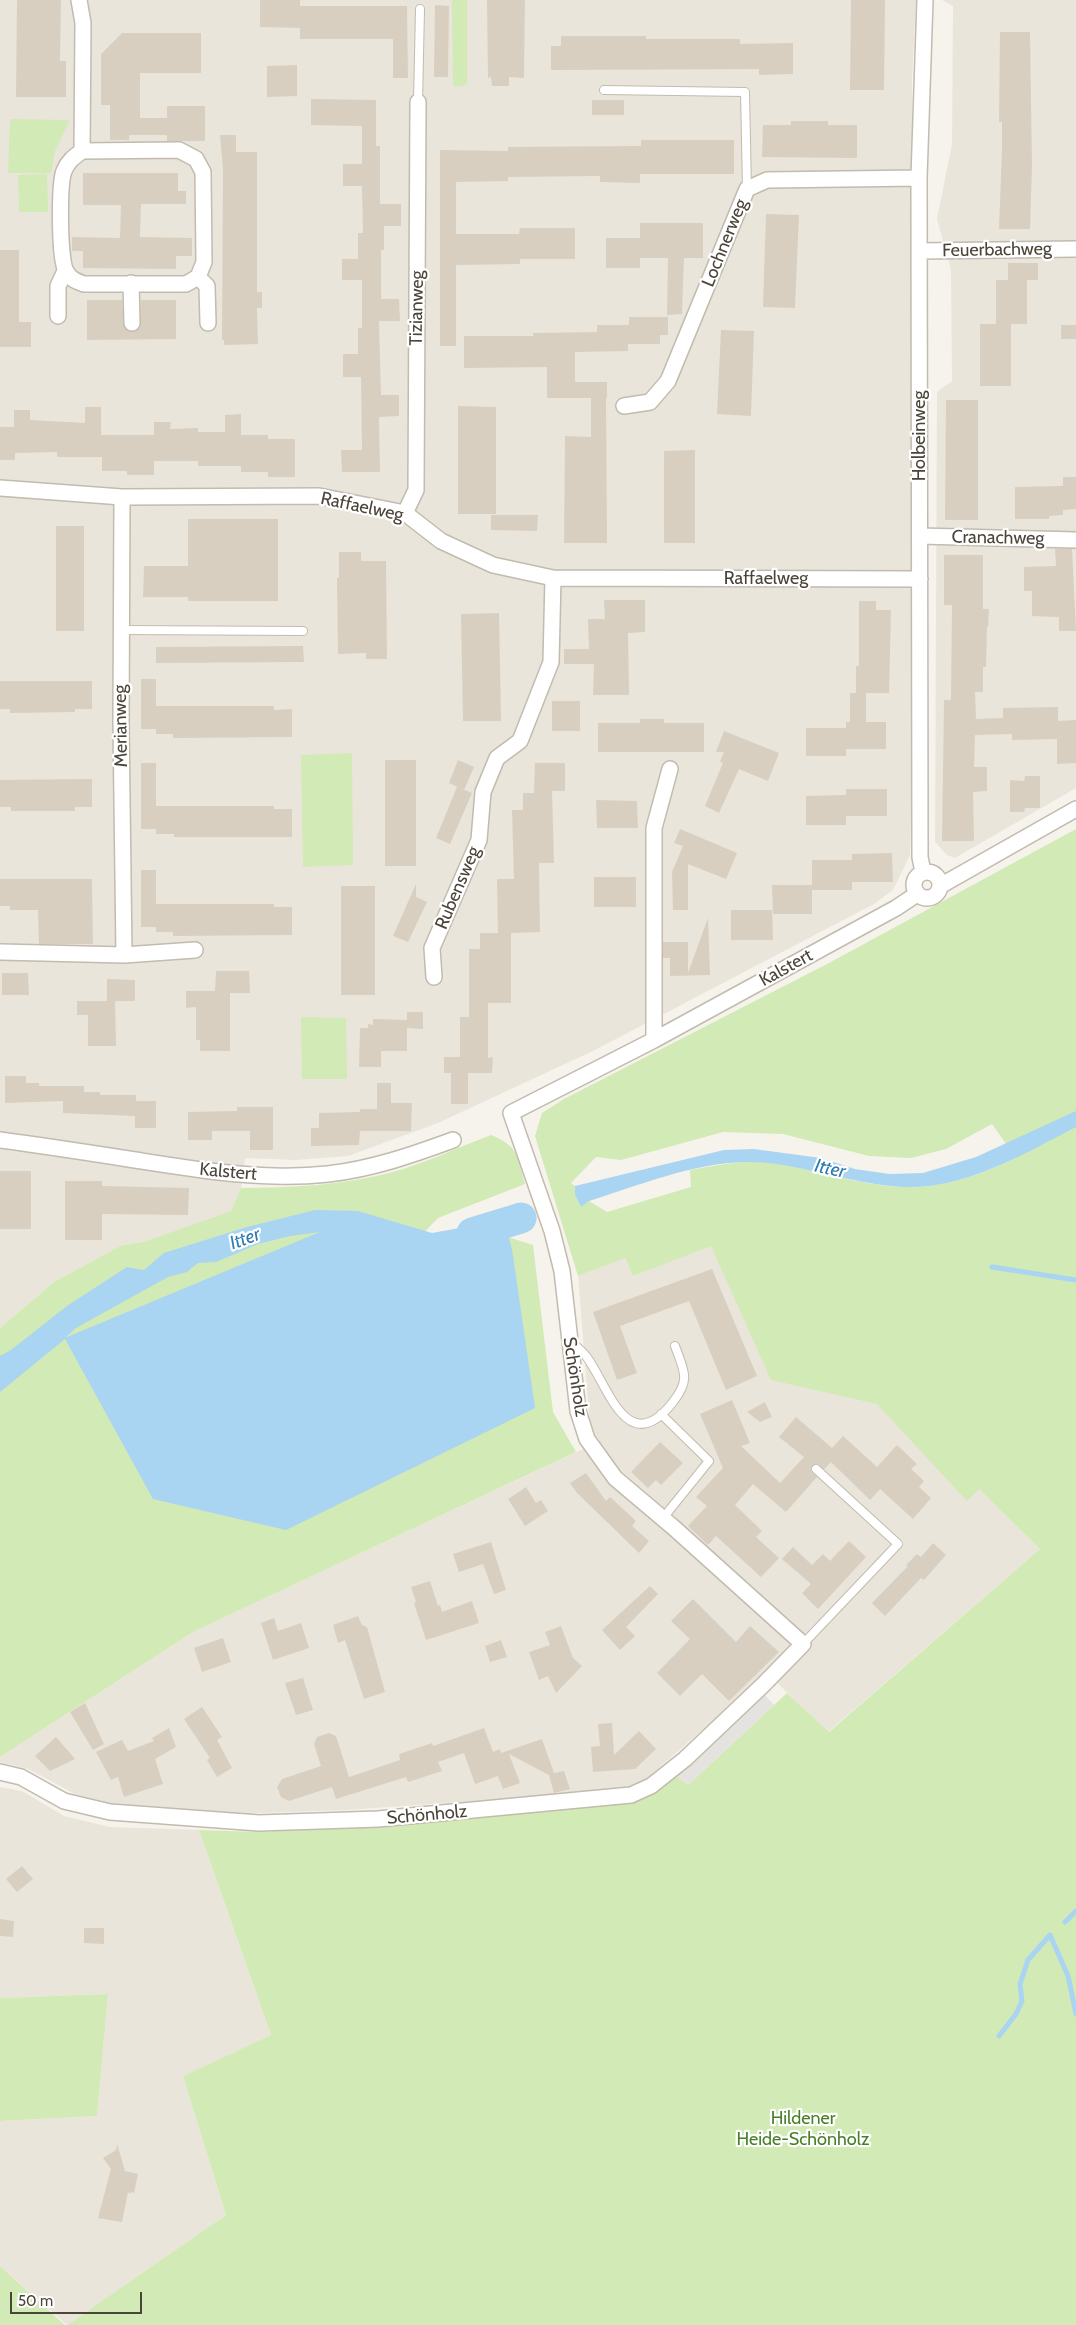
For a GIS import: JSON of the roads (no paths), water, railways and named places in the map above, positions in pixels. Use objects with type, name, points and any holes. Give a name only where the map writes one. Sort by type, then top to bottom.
[{"type":"street","points":[[79,0],[83,22],[82,151]]},
{"type":"street","name":"Holbeinweg","points":[[923,872],[920,857],[919,178],[925,0]]},
{"type":"street","name":"Tizianweg","points":[[405,513],[416,490],[418,102]]},
{"type":"street","points":[[178,150],[196,159],[204,172],[204,262],[198,277],[186,284],[84,284],[72,280],[65,271],[61,258],[61,183],[70,160],[82,151],[178,150]]},
{"type":"street","name":"Lochnerweg","points":[[624,406],[650,402],[668,380],[747,189],[767,180],[919,178]]},
{"type":"street","name":"Feuerbachweg","points":[[919,251],[1076,249]]},
{"type":"street","points":[[58,316],[58,286],[65,271]]},
{"type":"street","points":[[198,277],[207,286],[208,323]]},
{"type":"street","points":[[132,284],[132,323]]},
{"type":"street","name":"Raffaelweg","points":[[0,488],[122,497],[319,496],[405,513],[437,539],[493,565],[553,578],[920,578]]},
{"type":"street","name":"Merianweg","points":[[122,497],[121,630],[124,955]]},
{"type":"street","name":"Cranachweg","points":[[920,536],[1076,540]]},
{"type":"street","name":"Rubensweg","points":[[434,977],[432,948],[479,840],[483,792],[497,758],[520,741],[551,662],[553,578]]},
{"type":"street","points":[[654,1040],[654,828],[670,769]]},
{"type":"street","name":"Kalstert","points":[[511,1113],[654,1040],[896,908],[917,894],[923,898],[931,898],[938,893],[940,886],[1076,809]]},
{"type":"street","points":[[917,894],[914,885],[916,877],[923,872],[932,872],[938,878],[940,886]]},
{"type":"street","points":[[1,952],[124,955],[195,950]]},
{"type":"street","name":"Schönholz","points":[[0,1772],[21,1777],[64,1801],[110,1812],[259,1823],[378,1819],[631,1795],[651,1786],[685,1759],[803,1644],[663,1518],[615,1478],[587,1439],[578,1411],[568,1338],[562,1271],[552,1231],[511,1113]]},
{"type":"street","name":"Kalstert","points":[[0,1140],[202,1171],[265,1176],[329,1174],[374,1166],[453,1140]]},
{"type":"lane","points":[[418,102],[420,9]]},
{"type":"lane","points":[[604,90],[745,92],[747,189]]},
{"type":"lane","points":[[121,630],[303,631]]},
{"type":"lane","points":[[568,1338],[586,1355],[621,1415],[629,1421],[644,1422],[661,1414],[672,1403],[685,1382],[685,1374],[675,1346]]},
{"type":"lane","points":[[661,1414],[709,1461],[663,1518]]},
{"type":"lane","name":"Schönholz","points":[[803,1644],[898,1544],[816,1469]]},
{"type":"water","points":[[1076,1111],[1076,1127],[1041,1145],[987,1171],[929,1186],[901,1187],[882,1185],[787,1166],[746,1162],[706,1166],[667,1176],[589,1201],[581,1207],[575,1195],[575,1186],[724,1150],[754,1149],[821,1158],[855,1169],[889,1174],[923,1173],[976,1157]]},
{"type":"water","points":[[315,1210],[358,1211],[432,1233],[482,1224],[505,1217],[511,1212],[516,1225],[506,1229],[512,1249],[535,1408],[286,1530],[153,1499],[65,1339],[0,1392],[0,1356],[11,1350],[67,1306],[127,1267],[144,1270],[164,1253],[247,1227]],"holes":[[[320,1232],[67,1337],[76,1328],[168,1277],[187,1272],[198,1263],[216,1262],[258,1244],[290,1236]]]},
{"type":"waterway","name":"Itter","points":[[472,1233],[521,1218]]},
{"type":"waterway","points":[[992,1267],[1076,1280]]},
{"type":"waterway","points":[[1065,1922],[1076,1911]]},
{"type":"waterway","points":[[999,2036],[1016,2014],[1022,2001],[1020,1984],[1028,1960],[1050,1935],[1068,1976],[1076,2014]]},
{"type":"park label","name":"Hildener Heide-Schönholz","points":[[803,2129]]}]
